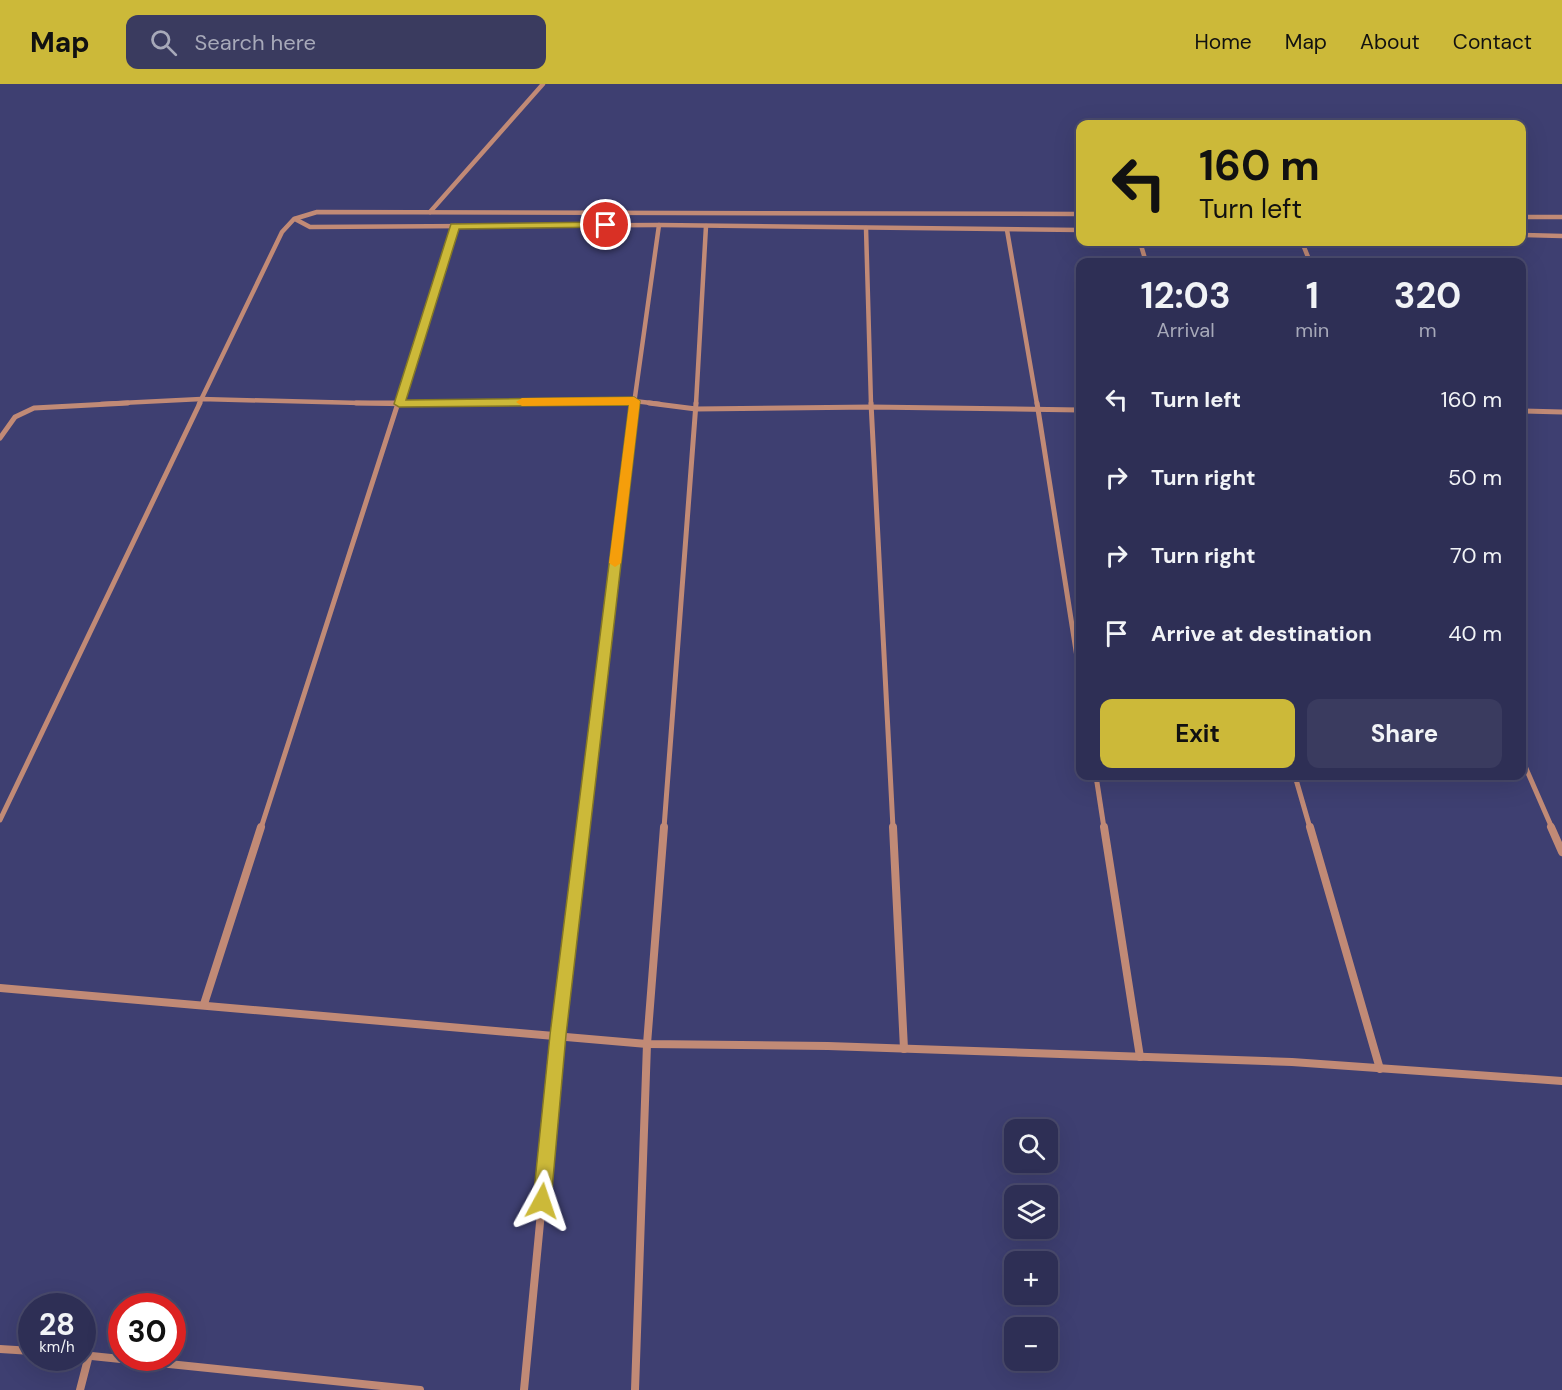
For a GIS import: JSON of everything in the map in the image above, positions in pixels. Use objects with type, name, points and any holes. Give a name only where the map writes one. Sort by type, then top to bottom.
[{"type":"street","points":[[430,212],[543,84]]},
{"type":"street","points":[[0,820],[282,231],[294,219],[317,212],[1076,214]]},
{"type":"street","points":[[1526,217],[1562,217]]},
{"type":"street","points":[[294,219],[310,226],[659,225],[1076,230]]},
{"type":"street","points":[[524,1390],[558,1035],[634,401],[659,225]]},
{"type":"street","points":[[204,1004],[455,226]]},
{"type":"street","points":[[635,1390],[647,1044],[696,409],[706,226]]},
{"type":"street","points":[[866,228],[870,407],[904,1048]]},
{"type":"street","points":[[1006,230],[1038,410],[1076,651]]},
{"type":"street","points":[[1526,235],[1562,236]]},
{"type":"street","points":[[0,438],[15,417],[34,408],[201,399],[399,404],[634,401],[696,409],[870,407],[1076,410]]},
{"type":"street","points":[[1526,411],[1562,412]]},
{"type":"street","points":[[1526,769],[1562,852]]},
{"type":"street","points":[[1097,780],[1140,1057]]},
{"type":"street","points":[[1296,780],[1380,1069]]},
{"type":"street","points":[[0,988],[647,1044],[904,1048],[1292,1062],[1562,1082]]},
{"type":"street","points":[[0,1349],[18,1350]]},
{"type":"street","points":[[96,1356],[420,1390]]},
{"type":"street","points":[[80,1390],[83,1371]]},
{"type":"slow traffic","points":[[522,402],[634,401],[615,563]]},
{"type":"route","points":[[542,1201],[558,1035],[634,401],[399,404],[455,226],[606,225]]}]
